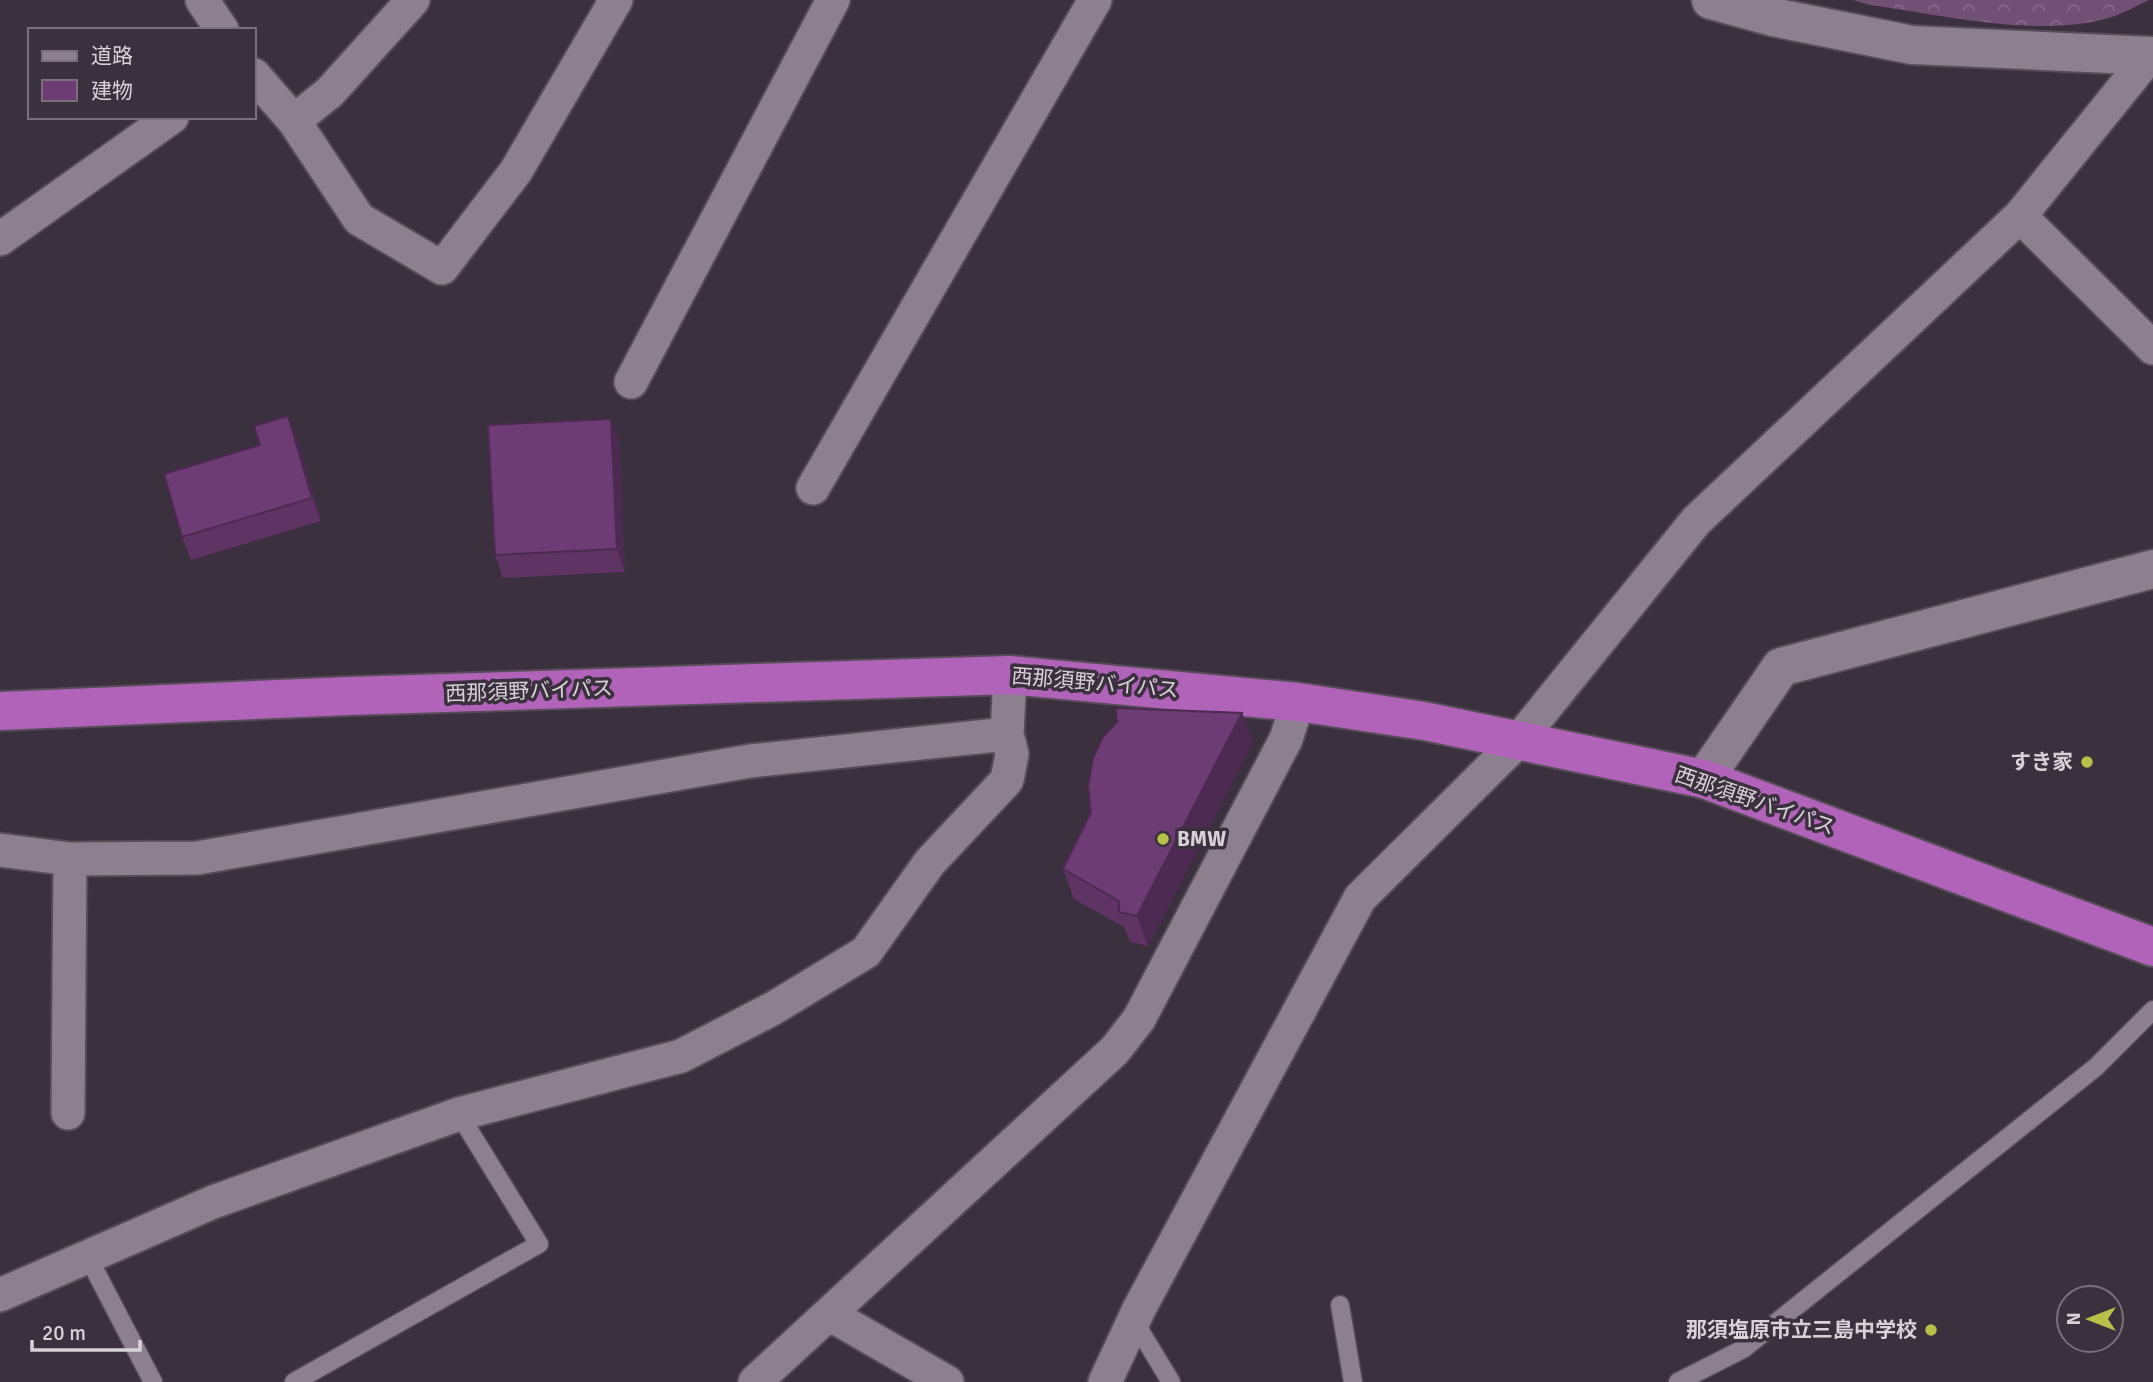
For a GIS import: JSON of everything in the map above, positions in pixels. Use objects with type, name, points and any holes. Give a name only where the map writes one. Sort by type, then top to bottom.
[{"type":"highway","name":"西那須野バイパス","points":[[0,711],[1010,675],[1298,702],[1424,721],[1704,779],[2153,947]]},
{"type":"street","points":[[202,0],[221,28]]},
{"type":"street","points":[[294,121],[330,92],[413,0]]},
{"type":"street","points":[[256,77],[294,121],[359,219],[442,268],[516,171],[615,0]]},
{"type":"street","points":[[631,382],[833,0]]},
{"type":"street","points":[[813,488],[1096,0]]},
{"type":"street","points":[[1712,0],[1773,17],[1912,45],[2152,54]]},
{"type":"street","points":[[1105,1382],[1134,1321],[1360,898],[1519,740],[1696,521],[2020,216],[2152,54]]},
{"type":"street","points":[[0,239],[169,119]]},
{"type":"street","points":[[2020,216],[2153,348]]},
{"type":"street","points":[[1704,779],[1781,667],[2153,569]]},
{"type":"street","points":[[0,1295],[213,1202],[459,1114],[681,1056],[772,1009],[866,952],[930,862],[1007,780],[1012,754],[1007,734],[1010,675]]},
{"type":"street","points":[[755,1382],[1115,1050],[1139,1019],[1286,738],[1298,702]]},
{"type":"street","points":[[0,850],[70,859],[197,858],[750,761],[1007,734]]},
{"type":"street","points":[[68,1114],[70,859]]},
{"type":"street","points":[[829,1314],[947,1382]]},
{"type":"lane","points":[[1678,1382],[1743,1349],[2096,1066],[2153,1010]]},
{"type":"lane","points":[[294,1382],[539,1244],[459,1114]]},
{"type":"lane","points":[[88,1257],[153,1382]]},
{"type":"lane","points":[[1340,1305],[1353,1382]]},
{"type":"lane","points":[[1134,1321],[1171,1382]]},
{"type":"green space","points":[[1853,0],[2149,0],[2115,16],[2087,23],[2026,26],[1961,19]]},
{"type":"building","points":[[288,416],[312,498],[182,537],[164,474],[260,445],[254,426]]},
{"type":"building","points":[[611,419],[617,549],[495,555],[488,425]]},
{"type":"building","points":[[1116,708],[1242,713],[1137,916],[1119,912],[1119,901],[1063,869],[1091,812],[1088,786],[1093,758],[1103,737],[1117,722]]},
{"type":"place","name":"すき家","points":[[2087,762]]},
{"type":"place","name":"BMW","points":[[1163,839]]},
{"type":"place","name":"那須塩原市立三島中学校","points":[[1931,1330]]}]
